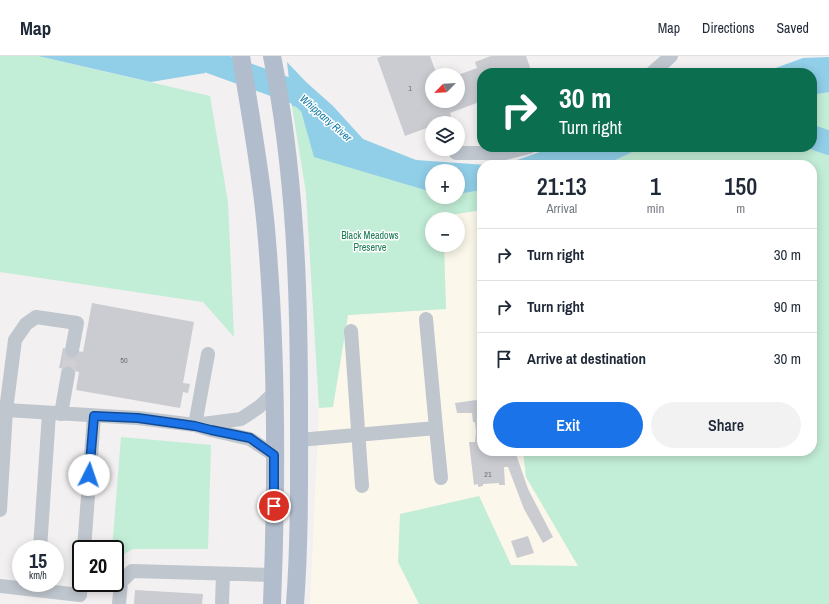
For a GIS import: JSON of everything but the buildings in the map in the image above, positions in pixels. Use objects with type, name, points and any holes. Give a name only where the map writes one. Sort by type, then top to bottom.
[{"type":"main road","points":[[240,56],[256,148],[266,229],[271,310],[274,393],[272,604]]},
{"type":"main road","points":[[276,61],[287,153],[296,251],[299,367],[298,573],[296,604]]},
{"type":"lane","points":[[658,68],[671,56]]},
{"type":"lane","points":[[465,152],[510,152]]},
{"type":"lane","points":[[0,510],[6,410],[15,340],[26,324],[36,317],[77,323],[72,350]]},
{"type":"lane","points":[[426,319],[441,478]]},
{"type":"lane","points":[[351,331],[362,486]]},
{"type":"lane","points":[[195,426],[208,354]]},
{"type":"lane","points":[[41,540],[55,413],[68,374]]},
{"type":"lane","points":[[195,426],[241,419],[259,407],[274,393]]},
{"type":"lane","points":[[6,410],[138,418],[195,426],[250,438],[274,455]]},
{"type":"lane","points":[[85,540],[94,416]]},
{"type":"lane","points":[[299,440],[436,428]]},
{"type":"lane","points":[[119,604],[121,582],[132,572],[273,575]]},
{"type":"lane","points":[[222,604],[223,574]]},
{"type":"lane","points":[[0,586],[12,586]]},
{"type":"lane","points":[[64,592],[80,595],[80,592]]},
{"type":"shaded area","points":[[477,211],[477,456],[524,456],[526,477],[579,566],[511,565],[479,496],[398,562],[419,604],[310,604],[319,408],[333,407],[348,315],[446,309],[444,252],[465,252],[465,213]]},
{"type":"green space","points":[[0,56],[38,56],[210,96],[228,202],[234,337],[203,302],[0,272]]},
{"type":"green space","points":[[829,92],[829,604],[419,604],[398,562],[400,514],[479,496],[511,565],[578,566],[526,477],[524,456],[817,456],[817,160],[616,160],[632,152],[817,152],[817,94]]},
{"type":"green space","name":"Black Meadows Preserve","points":[[292,106],[300,107],[425,187],[425,204],[465,204],[465,193],[477,191],[477,211],[465,213],[425,212],[425,252],[444,252],[446,309],[348,315],[333,407],[319,408],[306,193]]},
{"type":"green space","points":[[121,437],[211,445],[208,549],[133,549],[124,554],[124,540],[113,540]]},
{"type":"water","points":[[38,56],[204,56],[205,73],[151,82]]},
{"type":"water","points":[[829,57],[829,92],[817,94],[817,68],[776,68],[803,58]]},
{"type":"water","points":[[287,62],[306,82],[333,106],[363,139],[416,160],[477,164],[477,191],[465,193],[465,164],[425,164],[425,190],[314,157],[300,107],[292,106]]},
{"type":"water","points":[[540,152],[632,152],[616,160],[517,160]]},
{"type":"waterway","name":"Whippany River","points":[[195,56],[300,94],[317,110]]},
{"type":"waterway","name":"Whippany River","points":[[817,139],[829,143]]},
{"type":"tunnel","points":[[68,374],[72,350]]},
{"type":"route","points":[[89,475],[94,416],[138,418],[195,426],[250,438],[274,455],[274,506]]}]
